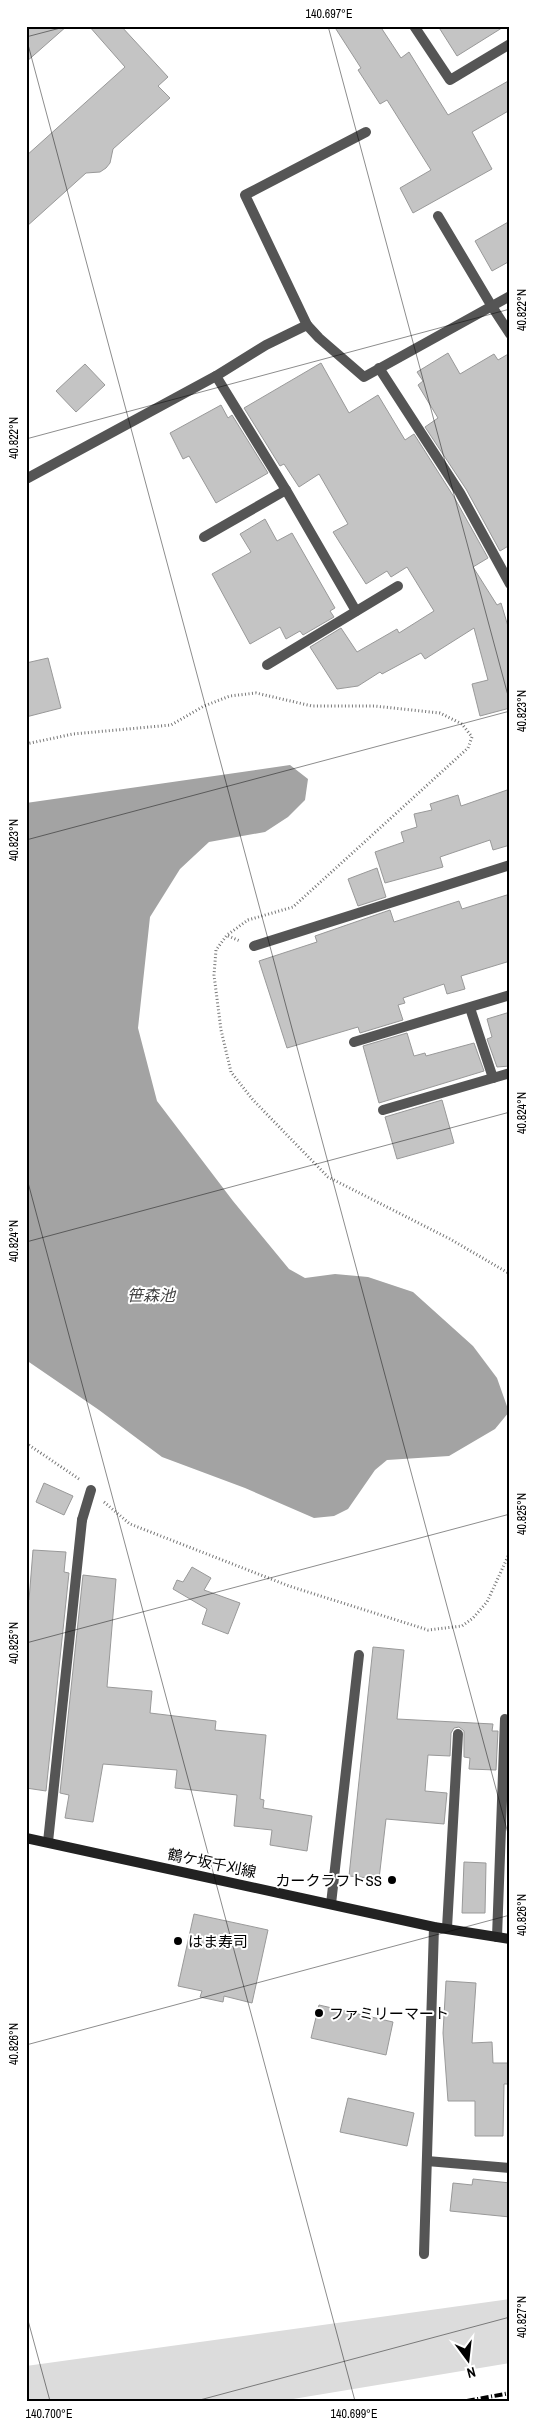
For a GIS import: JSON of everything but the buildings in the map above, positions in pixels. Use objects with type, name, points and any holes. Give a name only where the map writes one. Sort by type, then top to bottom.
[{"type":"main road","name":"鶴ケ坂千刈線","points":[[26,1838],[434,1926],[510,1939]]},
{"type":"street","points":[[414,26],[450,80],[510,44]]},
{"type":"street","points":[[366,132],[245,195],[307,325],[319,338],[364,377],[510,296]]},
{"type":"street","points":[[438,216],[510,334]]},
{"type":"street","points":[[26,479],[216,376],[266,345],[307,325]]},
{"type":"street","points":[[379,368],[460,493],[510,584]]},
{"type":"street","points":[[216,376],[286,490],[356,611]]},
{"type":"street","points":[[204,537],[286,490]]},
{"type":"street","points":[[266,665],[398,586]]},
{"type":"street","points":[[254,946],[510,865]]},
{"type":"street","points":[[354,1042],[510,995]]},
{"type":"street","points":[[470,1008],[493,1078]]},
{"type":"street","points":[[383,1110],[510,1073]]},
{"type":"street","points":[[48,1842],[82,1520],[91,1490]]},
{"type":"street","points":[[331,1904],[359,1655]]},
{"type":"street","points":[[497,1937],[505,1719]]},
{"type":"street","points":[[447,1928],[458,1734]]},
{"type":"street","points":[[424,2254],[434,1926]]},
{"type":"street","points":[[426,2162],[510,2168]]},
{"type":"path","points":[[26,744],[73,734],[171,725],[204,706],[230,696],[256,693],[312,706],[374,706],[440,713],[462,724],[472,737],[468,748],[293,907],[248,920],[227,935],[216,950],[214,975],[221,1030],[232,1072],[252,1100],[328,1177],[450,1239],[510,1274]]},
{"type":"path","points":[[26,1443],[72,1473],[130,1524],[289,1586],[428,1630],[462,1626],[473,1618],[487,1602],[510,1552]]},
{"type":"shaded area","points":[[510,2299],[510,2363],[281,2401],[26,2401],[26,2366]]},
{"type":"water","name":"笹森池","points":[[290,765],[308,779],[305,800],[288,817],[265,832],[209,842],[180,869],[150,917],[138,1028],[157,1101],[233,1201],[289,1269],[305,1278],[335,1274],[368,1277],[413,1292],[473,1346],[497,1378],[509,1412],[495,1429],[449,1456],[387,1460],[375,1470],[348,1509],[334,1516],[314,1518],[245,1488],[162,1457],[99,1410],[26,1360],[26,803]]},
{"type":"railway","points":[[467,2401],[510,2393]]},
{"type":"place","name":"カークラフトSS","points":[[392,1880]]},
{"type":"place","name":"はま寿司","points":[[178,1941]]},
{"type":"place","name":"ファミリーマート","points":[[319,2013]]}]
